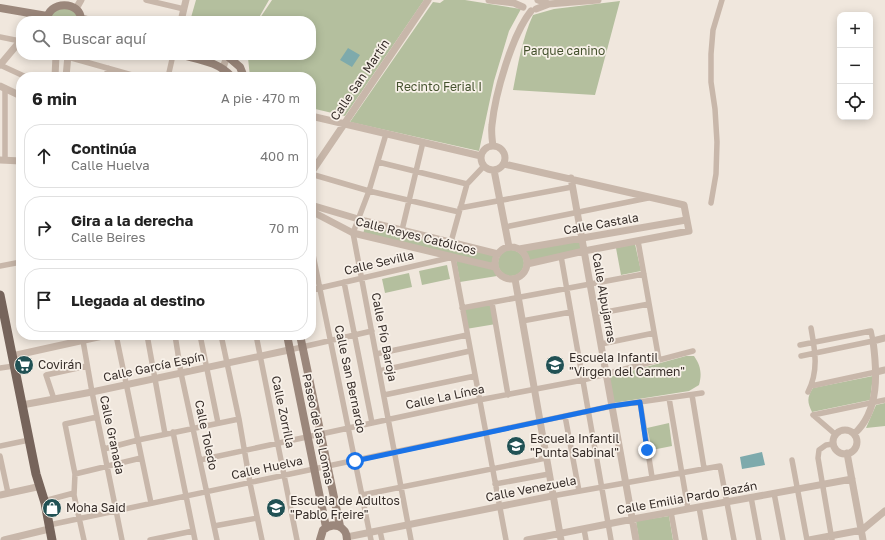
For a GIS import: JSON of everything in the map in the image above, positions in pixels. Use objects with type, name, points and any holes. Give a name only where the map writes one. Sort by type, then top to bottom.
[{"type":"main road","points":[[48,16],[53,6],[58,2],[75,3],[81,16]]},
{"type":"main road","points":[[0,8],[34,16]]},
{"type":"main road","points":[[203,60],[215,63],[227,72]]},
{"type":"main road","points":[[232,60],[240,67],[242,72]]},
{"type":"main road","points":[[0,295],[36,474],[46,510],[47,540]]},
{"type":"main road","name":"Paseo de las Lomas","points":[[288,340],[326,527]]},
{"type":"main road","name":"Paseo de las Lomas","points":[[301,340],[340,526],[346,533],[347,539]]},
{"type":"main road","points":[[36,474],[37,487],[47,528],[52,540]]},
{"type":"main road","points":[[320,540],[321,534],[326,527],[330,525],[340,526]]},
{"type":"street","points":[[146,0],[184,9]]},
{"type":"street","points":[[182,16],[186,0]]},
{"type":"street","name":"Calle San Martín","points":[[316,166],[428,0]]},
{"type":"street","points":[[489,0],[527,6],[598,0]]},
{"type":"street","points":[[527,6],[538,4],[538,0],[549,4]]},
{"type":"street","points":[[711,203],[716,174],[717,142],[715,109],[711,82],[711,54],[713,30],[722,0]]},
{"type":"street","points":[[493,146],[492,127],[495,102],[512,48],[524,21],[527,6]]},
{"type":"street","points":[[0,38],[16,40]]},
{"type":"street","points":[[16,50],[0,65],[16,72]]},
{"type":"street","points":[[55,60],[55,72]]},
{"type":"street","points":[[66,72],[68,60]]},
{"type":"street","points":[[81,60],[120,72]]},
{"type":"street","points":[[169,72],[172,60]]},
{"type":"street","points":[[222,72],[225,60]]},
{"type":"street","points":[[107,72],[108,68]]},
{"type":"street","points":[[16,94],[3,87],[2,160],[16,161]]},
{"type":"street","points":[[316,117],[481,156]]},
{"type":"street","points":[[353,233],[360,219],[386,134]]},
{"type":"street","points":[[402,230],[423,142]]},
{"type":"street","points":[[493,146],[497,147],[503,152],[505,160],[504,164],[498,169],[490,170],[482,163],[481,156],[485,149],[493,146]]},
{"type":"street","points":[[378,162],[467,184]]},
{"type":"street","points":[[504,164],[571,178],[684,205],[686,220]]},
{"type":"street","points":[[451,242],[467,184],[484,166]]},
{"type":"street","points":[[494,170],[509,247]]},
{"type":"street","points":[[316,175],[409,201],[459,210],[572,187]]},
{"type":"street","name":"Calle Alpujarras","points":[[571,178],[636,540]]},
{"type":"street","points":[[505,227],[652,197]]},
{"type":"street","name":"Calle Reyes Católicos","points":[[316,206],[498,254]]},
{"type":"street","name":"Calle Reyes Católicos","points":[[316,214],[353,233],[495,267]]},
{"type":"street","name":"Calle Castala","points":[[519,249],[686,220],[689,231],[584,251],[527,264]]},
{"type":"street","name":"Calle Pío Baroja","points":[[353,233],[411,540]]},
{"type":"street","points":[[638,241],[659,360]]},
{"type":"street","points":[[509,247],[519,249],[525,256],[527,264],[523,273],[515,279],[500,276],[495,267],[498,254],[505,248],[509,247]]},
{"type":"street","points":[[561,256],[611,540]]},
{"type":"street","points":[[453,257],[506,540]]},
{"type":"street","name":"Calle Sevilla","points":[[316,289],[453,257]]},
{"type":"street","points":[[0,266],[16,263]]},
{"type":"street","name":"Calle San Bernardo","points":[[316,269],[371,536]]},
{"type":"street","points":[[462,308],[644,274]]},
{"type":"street","points":[[515,279],[560,537]]},
{"type":"street","points":[[344,282],[372,423]]},
{"type":"street","points":[[492,303],[508,395]]},
{"type":"street","points":[[595,314],[649,304]]},
{"type":"street","points":[[522,321],[571,312]]},
{"type":"street","points":[[808,392],[812,386],[815,370],[815,353],[811,328]]},
{"type":"street","points":[[289,350],[372,331]]},
{"type":"street","points":[[800,345],[871,331],[876,372],[871,409],[864,422],[854,434]]},
{"type":"street","points":[[601,344],[654,333]]},
{"type":"street","points":[[376,354],[467,335]]},
{"type":"street","points":[[801,356],[885,338]]},
{"type":"street","points":[[12,356],[75,340]]},
{"type":"street","name":"Calle Granada","points":[[83,340],[92,392],[122,540]]},
{"type":"street","points":[[117,340],[150,503]]},
{"type":"street","points":[[148,340],[165,434]]},
{"type":"street","name":"Calle Toledo","points":[[176,340],[181,373],[217,540]]},
{"type":"street","points":[[201,340],[218,423]]},
{"type":"street","points":[[222,340],[262,540]]},
{"type":"street","name":"Calle Zorrilla","points":[[257,340],[297,540]]},
{"type":"street","name":"Calle García Espín","points":[[22,405],[92,392],[289,350]]},
{"type":"street","points":[[379,371],[470,351]]},
{"type":"street","name":"Calle La Línea","points":[[200,460],[479,400],[606,375],[692,351]]},
{"type":"street","points":[[0,368],[14,366]]},
{"type":"street","points":[[54,399],[46,374],[87,366]]},
{"type":"street","points":[[812,386],[885,370]]},
{"type":"street","points":[[384,395],[475,376]]},
{"type":"street","name":"Calle Huelva","points":[[47,528],[79,518],[116,510],[612,406],[702,393]]},
{"type":"street","points":[[692,395],[704,468]]},
{"type":"street","points":[[669,398],[688,509]]},
{"type":"street","points":[[835,434],[813,415],[885,400]]},
{"type":"street","points":[[640,402],[652,477]]},
{"type":"street","points":[[565,416],[579,490]]},
{"type":"street","points":[[84,540],[74,493],[75,474],[66,424],[97,417]]},
{"type":"street","points":[[104,449],[173,432],[239,419]]},
{"type":"street","points":[[845,429],[854,434],[857,441],[851,452],[844,454],[837,451],[833,444],[835,434],[845,429]]},
{"type":"street","points":[[173,432],[195,540]]},
{"type":"street","points":[[0,446],[29,440]]},
{"type":"street","points":[[832,538],[818,458],[819,450],[826,445],[833,444]]},
{"type":"street","points":[[847,454],[863,540]]},
{"type":"street","points":[[0,456],[8,493]]},
{"type":"street","points":[[75,474],[141,458]]},
{"type":"street","points":[[362,495],[546,458]]},
{"type":"street","points":[[792,460],[808,540],[832,538],[862,530],[885,511]]},
{"type":"street","name":"Calle Venezuela","points":[[347,539],[371,536],[380,531],[579,490],[720,466],[727,502]]},
{"type":"street","points":[[495,484],[548,474]]},
{"type":"street","name":"Calle Emilia Pardo Bazán","points":[[527,540],[560,537],[584,528],[852,478]]},
{"type":"street","points":[[0,495],[37,487],[46,510]]},
{"type":"street","points":[[44,500],[74,493]]},
{"type":"street","points":[[774,493],[783,540]]},
{"type":"street","points":[[751,497],[759,540]]},
{"type":"street","points":[[727,502],[734,540]]},
{"type":"street","points":[[699,507],[705,540]]},
{"type":"street","points":[[672,512],[676,540]]},
{"type":"street","points":[[214,526],[257,518]]},
{"type":"street","points":[[4,540],[47,528]]},
{"type":"street","points":[[584,528],[586,540]]},
{"type":"street","points":[[150,540],[193,531]]},
{"type":"street","points":[[380,531],[382,540]]},
{"type":"green space","points":[[196,0],[269,0],[260,16],[191,16]]},
{"type":"green space","points":[[272,0],[424,0],[345,116],[316,109],[316,72],[249,72],[248,60],[316,60],[316,16],[261,16]]},
{"type":"green space","name":"Recinto Ferial I","points":[[444,0],[465,0],[521,9],[509,31],[494,81],[479,151],[350,122],[433,2],[440,3]]},
{"type":"green space","name":"Parque canino","points":[[620,1],[595,95],[513,90],[523,42],[533,15],[554,9]]},
{"type":"green space","points":[[72,6],[77,16],[50,16],[51,12]]},
{"type":"green space","points":[[366,223],[494,255],[492,264],[363,234]]},
{"type":"green space","points":[[580,241],[582,249],[529,261],[525,250]]},
{"type":"green space","points":[[635,244],[641,271],[621,275],[616,248]]},
{"type":"green space","points":[[511,250],[520,254],[524,263],[520,272],[511,276],[502,272],[498,263],[502,254]]},
{"type":"green space","points":[[456,260],[494,269],[497,276],[460,282]]},
{"type":"green space","points":[[447,265],[450,279],[422,285],[419,271]]},
{"type":"green space","points":[[409,273],[412,287],[385,293],[382,279]]},
{"type":"green space","points":[[492,303],[496,324],[466,329],[462,308]]},
{"type":"green space","points":[[686,356],[694,356],[698,363],[701,374],[699,385],[689,391],[613,403],[609,377]]},
{"type":"green space","points":[[873,376],[870,400],[812,412],[808,400],[813,388]]},
{"type":"green space","points":[[885,403],[885,426],[866,428],[876,405]]},
{"type":"green space","points":[[669,423],[672,446],[652,450],[647,428]]},
{"type":"green space","points":[[669,516],[673,540],[639,540],[636,521]]},
{"type":"water","points":[[348,48],[360,55],[352,67],[340,60]]},
{"type":"water","points":[[762,452],[765,465],[742,469],[740,457]]},
{"type":"place","name":"Covirán","points":[[24,365]]},
{"type":"place","name":"Escuela Infantil \"Virgen del Carmen\"","points":[[555,365]]},
{"type":"place","name":"Escuela Infantil \"Punta Sabinal\"","points":[[516,446]]},
{"type":"place","name":"Moha Said","points":[[52,508]]},
{"type":"place","name":"Escuela de Adultos \"Pablo Freire\"","points":[[276,508]]},
{"type":"route","points":[[355,461],[612,406],[640,402],[647,450]]}]
